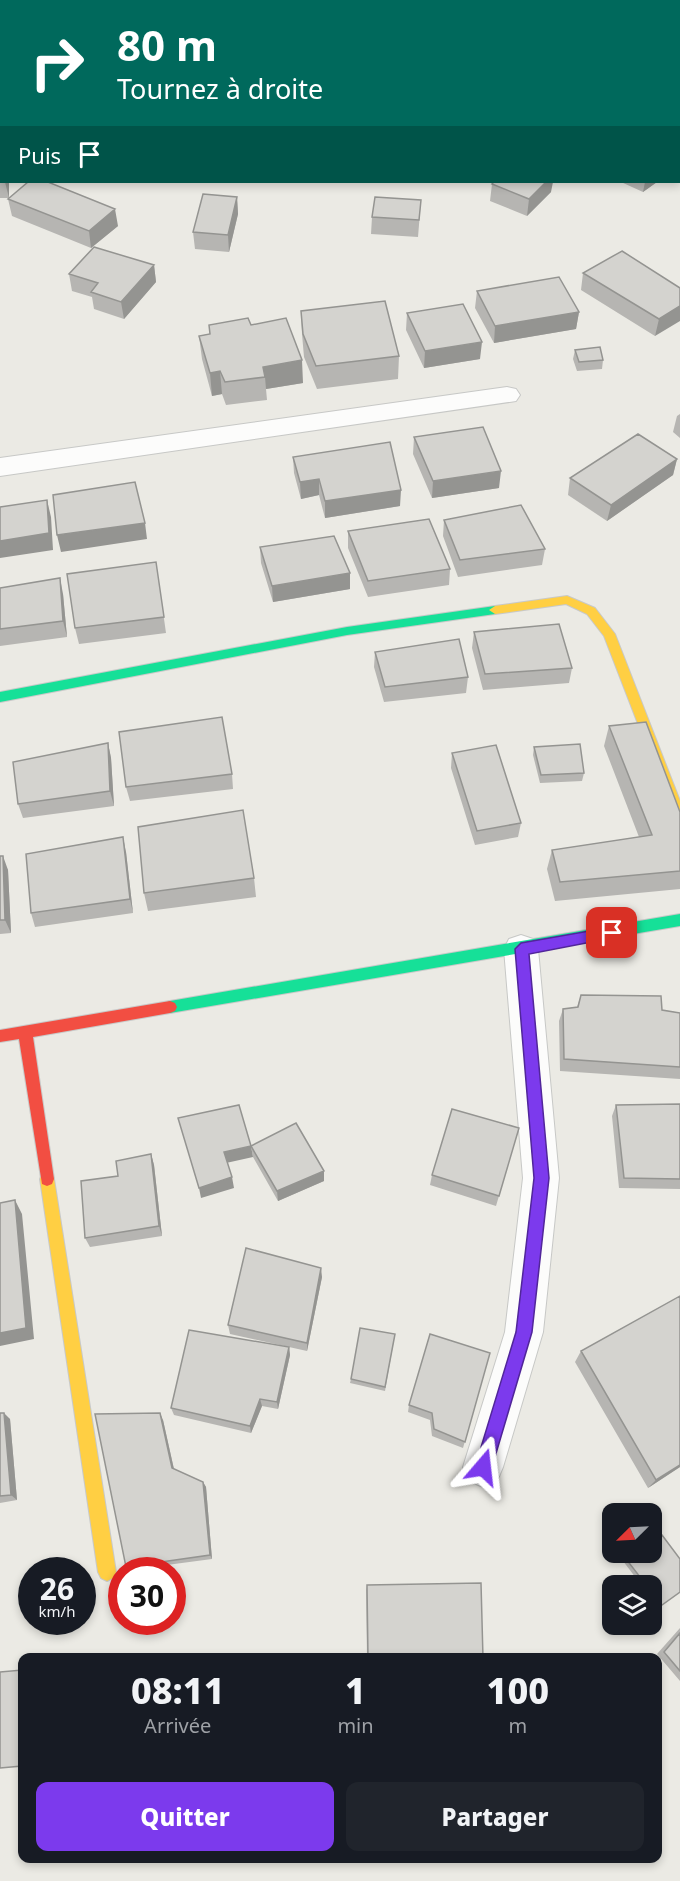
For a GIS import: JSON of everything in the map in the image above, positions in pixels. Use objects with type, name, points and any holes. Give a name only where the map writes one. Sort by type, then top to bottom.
[{"type":"street","points":[[0,467],[507,395]]},
{"type":"street","points":[[0,698],[347,632],[567,600],[591,612],[609,634],[680,817]]},
{"type":"street","points":[[0,1036],[304,982],[521,949],[680,920]]},
{"type":"street","points":[[483,1467],[524,1332],[541,1178],[521,949]]},
{"type":"street","points":[[26,1031],[107,1572]]},
{"type":"building","points":[[27,183],[50,183],[115,209],[89,231],[8,199]]},
{"type":"building","points":[[493,183],[545,183],[529,199]]},
{"type":"building","points":[[203,194],[237,197],[228,235],[193,232]]},
{"type":"building","points":[[375,197],[421,200],[419,220],[372,217]]},
{"type":"building","points":[[94,247],[154,265],[121,302],[91,292],[98,283],[69,274]]},
{"type":"building","points":[[622,251],[680,288],[680,306],[659,319],[583,273]]},
{"type":"building","points":[[559,277],[579,312],[495,326],[477,291]]},
{"type":"building","points":[[385,301],[399,356],[316,366],[303,334],[301,311]]},
{"type":"building","points":[[463,304],[482,342],[425,351],[407,313]]},
{"type":"building","points":[[248,318],[251,325],[286,318],[302,360],[263,367],[265,377],[225,382],[220,371],[210,373],[199,336],[210,334],[209,325]]},
{"type":"building","points":[[600,347],[603,360],[579,362],[575,350]]},
{"type":"building","points":[[483,427],[501,471],[433,481],[414,437]]},
{"type":"building","points":[[638,434],[677,459],[611,505],[570,478]]},
{"type":"building","points":[[390,442],[401,490],[325,501],[319,479],[300,482],[293,457]]},
{"type":"building","points":[[135,482],[145,523],[57,535],[53,495]]},
{"type":"building","points":[[47,500],[49,533],[0,541],[0,507]]},
{"type":"building","points":[[521,505],[545,549],[460,560],[444,520]]},
{"type":"building","points":[[429,519],[450,569],[368,581],[348,531]]},
{"type":"building","points":[[334,536],[350,573],[272,586],[260,547]]},
{"type":"building","points":[[156,562],[164,617],[75,628],[67,574]]},
{"type":"building","points":[[60,578],[63,621],[0,629],[0,588]]},
{"type":"building","points":[[559,624],[572,668],[485,674],[474,632]]},
{"type":"building","points":[[459,639],[468,677],[385,687],[375,652]]},
{"type":"building","points":[[222,717],[232,774],[126,787],[119,732]]},
{"type":"building","points":[[646,722],[680,812],[680,871],[560,882],[552,850],[652,835],[609,726]]},
{"type":"building","points":[[108,743],[110,791],[18,804],[13,762]]},
{"type":"building","points":[[580,744],[584,773],[541,775],[534,747]]},
{"type":"building","points":[[496,745],[521,823],[477,831],[452,753]]},
{"type":"building","points":[[243,810],[254,878],[144,893],[138,827]]},
{"type":"building","points":[[123,837],[130,899],[31,913],[26,854]]},
{"type":"building","points":[[0,856],[3,856],[5,920],[0,920]]},
{"type":"building","points":[[581,995],[661,996],[662,1010],[680,1013],[680,1067],[564,1059],[563,1009],[578,1007]]},
{"type":"building","points":[[680,1104],[680,1179],[624,1178],[616,1105]]},
{"type":"building","points":[[239,1105],[251,1146],[224,1152],[232,1177],[199,1188],[178,1118]]},
{"type":"building","points":[[452,1109],[519,1128],[499,1196],[432,1175]]},
{"type":"building","points":[[296,1123],[324,1171],[277,1191],[251,1146]]},
{"type":"building","points":[[151,1154],[159,1226],[85,1238],[81,1181],[118,1176],[116,1161]]},
{"type":"building","points":[[15,1200],[26,1328],[0,1333],[0,1203]]},
{"type":"building","points":[[246,1248],[321,1268],[307,1343],[228,1325]]},
{"type":"building","points":[[680,1296],[680,1465],[656,1480],[581,1351]]},
{"type":"building","points":[[360,1328],[395,1334],[385,1387],[351,1379]]},
{"type":"building","points":[[189,1330],[289,1347],[277,1402],[260,1399],[250,1426],[171,1408]]},
{"type":"building","points":[[430,1334],[490,1353],[465,1442],[434,1429],[432,1413],[409,1405]]},
{"type":"building","points":[[0,1413],[4,1413],[11,1495],[0,1496]]},
{"type":"building","points":[[160,1413],[172,1468],[203,1482],[210,1555],[186,1558],[124,1557],[95,1414]]},
{"type":"building","points":[[662,1535],[680,1559],[680,1592],[662,1605],[662,1575],[638,1575],[629,1563],[662,1563]]},
{"type":"building","points":[[481,1583],[483,1653],[368,1653],[367,1585]]},
{"type":"building","points":[[680,1633],[680,1671],[664,1652]]},
{"type":"building","points":[[18,1670],[18,1766],[0,1768],[0,1672]]},
{"type":"traffic: fast","points":[[0,697],[347,631],[495,610]]},
{"type":"traffic: fast","points":[[170,1007],[680,920]]},
{"type":"traffic: slow","points":[[495,610],[567,600],[591,611],[609,634],[680,817]]},
{"type":"traffic: slow","points":[[47,1179],[107,1572]]},
{"type":"traffic: jam","points":[[0,1036],[170,1007]]},
{"type":"traffic: jam","points":[[25,1031],[47,1179]]},
{"type":"route","points":[[483,1467],[524,1332],[541,1178],[521,949],[612,933]]}]
